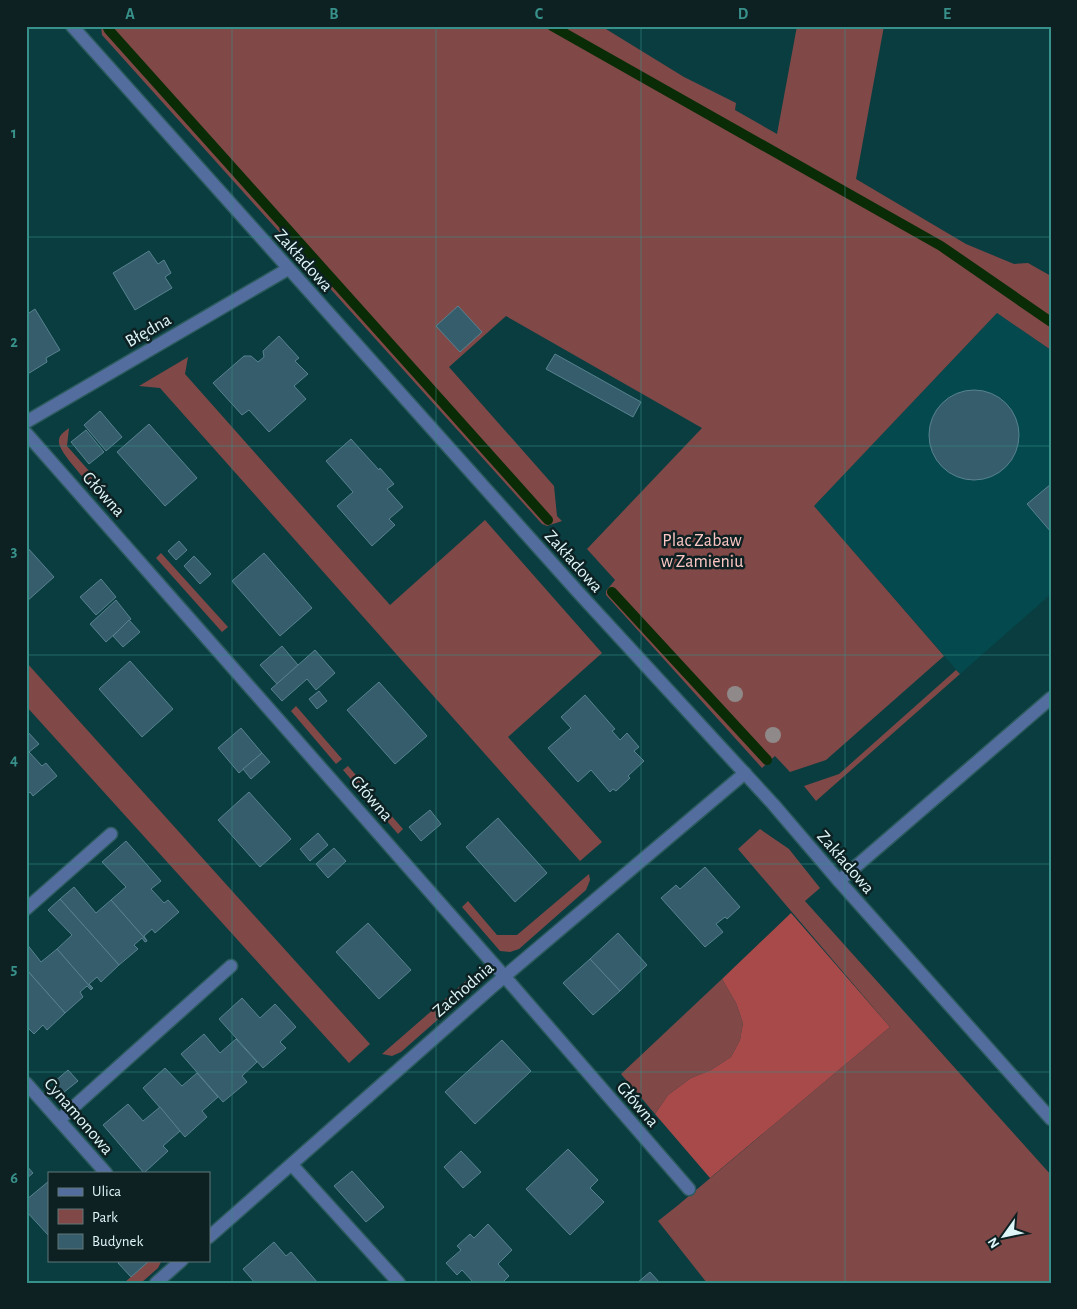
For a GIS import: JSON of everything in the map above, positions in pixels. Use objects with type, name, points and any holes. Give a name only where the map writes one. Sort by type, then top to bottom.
[{"type":"street","name":"Zakładowa","points":[[72,26],[578,592],[745,773],[1051,1119]]},
{"type":"street","name":"Błędna","points":[[26,422],[288,269]]},
{"type":"street","name":"Główna","points":[[26,433],[505,976],[689,1189]]},
{"type":"street","points":[[839,881],[1051,698]]},
{"type":"street","name":"Zachodnia","points":[[210,1236],[505,976],[745,773]]},
{"type":"street","points":[[26,909],[111,834]]},
{"type":"street","points":[[59,1120],[231,966]]},
{"type":"street","name":"Cynamonowa","points":[[26,1083],[105,1172]]},
{"type":"street","points":[[292,1165],[399,1283]]},
{"type":"street","points":[[156,1283],[180,1262]]},
{"type":"shaded area","points":[[997,313],[1051,350],[1051,594],[960,674],[814,506]]},
{"type":"shaded area","points":[[791,913],[890,1027],[710,1178],[655,1114],[668,1095],[691,1078],[711,1070],[731,1057],[740,1040],[743,1023],[736,1003],[722,979]]},
{"type":"green space","name":"Plac Zabaw w Zamieniu","points":[[101,26],[601,26],[684,77],[736,103],[735,110],[777,134],[797,26],[884,26],[856,179],[966,244],[1014,264],[1028,263],[1051,276],[1051,350],[997,313],[814,506],[944,656],[826,760],[790,772],[775,756],[762,768],[606,595],[606,591],[615,580],[587,549],[702,428],[506,316],[449,367],[554,486],[557,516],[562,521],[547,526],[542,524],[102,35]]},
{"type":"green space","points":[[188,357],[185,374],[390,605],[485,520],[602,653],[508,737],[602,842],[580,861],[160,388],[139,386]]},
{"type":"green space","points":[[69,428],[67,446],[113,498],[108,504],[80,474],[61,449],[59,438]]},
{"type":"green space","points":[[161,553],[228,627],[222,632],[156,558]]},
{"type":"green space","points":[[26,662],[370,1044],[349,1063],[26,706]]},
{"type":"green space","points":[[956,670],[960,674],[816,801],[804,786],[839,774]]},
{"type":"green space","points":[[296,706],[342,759],[336,764],[291,711]]},
{"type":"green space","points":[[348,766],[403,829],[398,834],[343,770]]},
{"type":"green space","points":[[760,829],[789,849],[820,888],[805,901],[1051,1175],[1051,1283],[707,1283],[658,1221],[890,1027],[738,849]]},
{"type":"green space","points":[[589,874],[590,880],[586,890],[519,949],[510,952],[500,951],[462,907],[468,901],[497,935],[517,935]]},
{"type":"green space","points":[[474,974],[477,982],[476,986],[401,1052],[392,1056],[382,1054]]},
{"type":"green space","points":[[722,979],[736,1003],[743,1023],[740,1040],[731,1057],[711,1070],[691,1078],[668,1095],[655,1114],[621,1074]]},
{"type":"green space","points":[[148,1262],[161,1262],[158,1268],[141,1283],[124,1283]]},
{"type":"building","points":[[149,251],[158,264],[164,260],[171,273],[165,277],[172,288],[135,310],[113,273]]},
{"type":"building","points":[[458,306],[482,332],[460,352],[436,326]]},
{"type":"building","points":[[35,309],[60,350],[46,358],[47,362],[26,375],[26,315]]},
{"type":"building","points":[[279,336],[299,358],[295,361],[308,374],[294,386],[306,399],[269,432],[249,410],[242,415],[213,383],[244,356],[251,356],[258,362],[264,357],[263,351]]},
{"type":"building","points":[[555,354],[641,402],[633,417],[546,369]]},
{"type":"building","points":[[974,390],[991,394],[1006,403],[1015,418],[1019,435],[1015,452],[1006,467],[991,476],[974,480],[957,476],[942,467],[933,452],[929,435],[933,418],[942,403],[957,394]]},
{"type":"building","points":[[100,411],[122,437],[106,451],[84,425]]},
{"type":"building","points":[[149,424],[197,478],[165,506],[117,452]]},
{"type":"building","points":[[86,430],[104,452],[89,464],[71,442]]},
{"type":"building","points":[[351,439],[394,484],[387,489],[403,507],[389,519],[395,525],[372,546],[337,506],[353,492],[326,461]]},
{"type":"building","points":[[1051,484],[1051,532],[1027,504]]},
{"type":"building","points":[[179,541],[187,550],[176,560],[168,551]]},
{"type":"building","points":[[26,546],[54,577],[26,602]]},
{"type":"building","points":[[264,553],[312,608],[280,636],[232,581]]},
{"type":"building","points":[[194,556],[211,574],[200,584],[184,566]]},
{"type":"building","points":[[101,579],[116,597],[96,615],[80,597]]},
{"type":"building","points":[[116,600],[131,619],[106,642],[90,624]]},
{"type":"building","points":[[129,620],[140,632],[123,647],[113,636]]},
{"type":"building","points":[[282,646],[298,665],[277,684],[260,665]]},
{"type":"building","points":[[315,650],[335,673],[316,690],[307,679],[282,701],[271,689]]},
{"type":"building","points":[[130,661],[173,709],[142,737],[99,689]]},
{"type":"building","points":[[379,682],[427,736],[395,764],[347,710]]},
{"type":"building","points":[[319,691],[327,701],[317,709],[309,699]]},
{"type":"building","points":[[585,695],[615,729],[612,731],[620,740],[627,733],[639,747],[634,751],[644,761],[616,791],[613,789],[610,792],[591,770],[578,782],[548,748],[571,728],[561,717]]},
{"type":"building","points":[[241,728],[262,753],[239,773],[218,748]]},
{"type":"building","points":[[26,730],[39,744],[29,752],[42,766],[46,763],[57,776],[33,796],[30,792],[26,795]]},
{"type":"building","points":[[262,753],[270,762],[251,779],[243,769]]},
{"type":"building","points":[[249,792],[291,839],[260,867],[218,820]]},
{"type":"building","points":[[430,810],[441,824],[421,841],[409,827]]},
{"type":"building","points":[[498,818],[547,873],[515,902],[466,847]]},
{"type":"building","points":[[318,833],[328,845],[310,861],[300,849]]},
{"type":"building","points":[[126,841],[161,881],[151,889],[164,903],[168,900],[179,912],[155,933],[152,929],[144,936],[147,941],[111,900],[126,887],[102,862]]},
{"type":"building","points":[[334,848],[346,861],[328,878],[316,864]]},
{"type":"building","points":[[705,867],[740,907],[727,919],[725,917],[716,924],[723,932],[705,947],[661,898],[676,885],[680,889]]},
{"type":"building","points":[[74,887],[96,913],[111,900],[147,941],[145,942],[142,938],[134,945],[138,949],[119,965],[60,899]]},
{"type":"building","points":[[60,899],[119,965],[101,982],[97,977],[89,984],[92,989],[57,949],[72,935],[48,910]]},
{"type":"building","points":[[368,923],[411,970],[379,999],[336,952]]},
{"type":"building","points":[[618,933],[647,965],[620,991],[590,959]]},
{"type":"building","points":[[26,943],[41,962],[57,949],[92,989],[87,986],[80,992],[83,997],[65,1013],[26,969]]},
{"type":"building","points":[[590,959],[620,991],[593,1015],[563,983]]},
{"type":"building","points":[[26,969],[65,1013],[47,1030],[43,1025],[34,1034],[26,1026]]},
{"type":"building","points":[[242,998],[260,1018],[275,1004],[296,1027],[280,1042],[286,1048],[263,1068],[219,1019]]},
{"type":"building","points":[[204,1034],[220,1053],[236,1039],[257,1062],[242,1076],[247,1082],[223,1102],[181,1054]]},
{"type":"building","points":[[502,1040],[531,1071],[475,1124],[445,1092]]},
{"type":"building","points":[[165,1068],[182,1086],[197,1073],[218,1097],[202,1111],[207,1117],[185,1137],[143,1088]]},
{"type":"building","points":[[68,1070],[78,1081],[63,1093],[54,1082]]},
{"type":"building","points":[[128,1104],[143,1121],[160,1107],[180,1131],[163,1146],[168,1151],[143,1172],[103,1125]]},
{"type":"building","points":[[568,1149],[598,1180],[590,1188],[604,1202],[570,1235],[526,1189]]},
{"type":"building","points":[[461,1151],[481,1172],[463,1188],[444,1167]]},
{"type":"building","points":[[26,1165],[33,1173],[26,1179]]},
{"type":"building","points":[[352,1171],[384,1207],[366,1222],[334,1186]]},
{"type":"building","points":[[48,1182],[48,1235],[26,1211],[26,1200]]},
{"type":"building","points":[[488,1224],[512,1250],[498,1264],[509,1276],[502,1283],[472,1283],[462,1270],[457,1275],[446,1263],[461,1250],[457,1246],[470,1234],[474,1238]]},
{"type":"building","points":[[274,1242],[286,1256],[291,1252],[318,1283],[255,1283],[243,1269]]},
{"type":"building","points":[[119,1262],[148,1262],[131,1277]]},
{"type":"building","points":[[650,1272],[660,1283],[637,1283]]},
{"type":"waterway","points":[[107,26],[548,520]]},
{"type":"waterway","points":[[552,26],[941,246],[1051,322]]},
{"type":"waterway","points":[[612,592],[767,760]]}]
